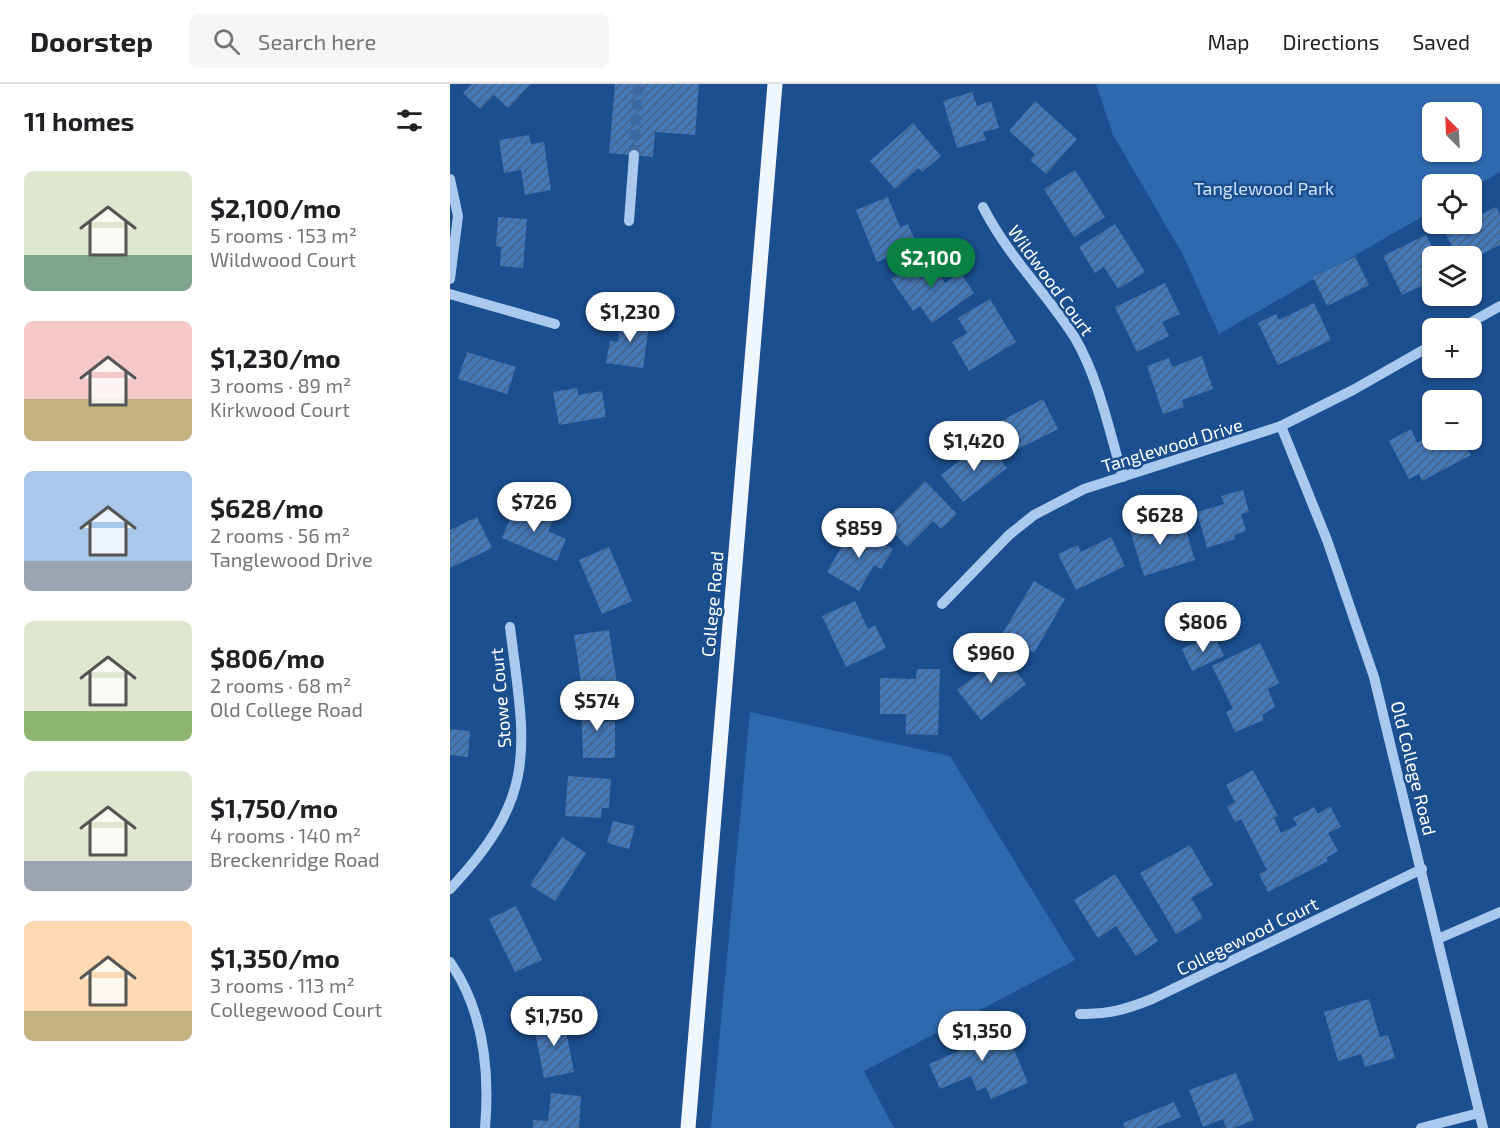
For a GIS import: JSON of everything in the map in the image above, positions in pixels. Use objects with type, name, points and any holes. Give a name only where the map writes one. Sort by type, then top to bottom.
[{"type":"main road","name":"College Road","points":[[688,1128],[775,84]]},
{"type":"street","points":[[629,221],[634,155]]},
{"type":"street","points":[[450,179],[458,216],[450,279]]},
{"type":"street","name":"Wildwood Court","points":[[983,207],[999,239],[1073,336],[1087,360],[1124,477]]},
{"type":"street","points":[[450,294],[555,324]]},
{"type":"street","points":[[1479,318],[1500,306]]},
{"type":"street","name":"Tanglewood Drive","points":[[942,604],[1009,535],[1034,515],[1084,489],[1281,426],[1353,390],[1422,351]]},
{"type":"street","name":"Old College Road","points":[[1281,426],[1327,540],[1374,677],[1440,938],[1484,1128]]},
{"type":"street","name":"Stowe Court","points":[[450,889],[493,840],[508,811],[519,775],[524,743],[510,627]]},
{"type":"street","name":"Collegewood Court","points":[[1080,1014],[1102,1015],[1122,1011],[1152,999],[1422,869]]},
{"type":"street","points":[[1440,938],[1500,912]]},
{"type":"street","points":[[450,962],[464,985],[480,1026],[487,1078],[485,1128]]},
{"type":"street","points":[[1421,1128],[1479,1113]]},
{"type":"green space","name":"Tanglewood Park","points":[[1096,84],[1500,84],[1500,172],[1482,182],[1482,174],[1422,174],[1422,217],[1219,334],[1182,253],[1113,135]]},
{"type":"green space","points":[[750,712],[950,756],[1075,960],[864,1071],[894,1128],[711,1128]]},
{"type":"building","points":[[472,84],[531,84],[508,108],[494,95],[480,109],[463,93]]},
{"type":"building","points":[[615,84],[699,84],[695,135],[655,132],[653,157],[609,153]]},
{"type":"building","points":[[972,92],[977,106],[991,101],[999,128],[983,132],[986,140],[957,148],[943,101]]},
{"type":"building","points":[[1035,101],[1077,139],[1046,174],[1030,160],[1035,154],[1009,131]]},
{"type":"building","points":[[913,123],[941,156],[922,172],[918,168],[895,189],[870,161]]},
{"type":"building","points":[[529,135],[531,144],[544,142],[551,190],[525,195],[521,170],[504,173],[499,140]]},
{"type":"building","points":[[1075,170],[1105,217],[1074,237],[1044,189]]},
{"type":"building","points":[[888,197],[900,227],[908,224],[917,246],[877,262],[856,210]]},
{"type":"building","points":[[1496,207],[1500,214],[1500,245],[1482,254],[1482,246],[1452,246],[1446,234],[1482,234],[1482,214]]},
{"type":"building","points":[[498,217],[527,219],[523,268],[500,266],[501,247],[496,246]]},
{"type":"building","points":[[1115,224],[1145,272],[1118,289],[1104,267],[1095,273],[1079,247]]},
{"type":"building","points":[[1426,235],[1432,246],[1422,246],[1422,286],[1402,295],[1383,256]]},
{"type":"building","points":[[926,255],[945,283],[960,272],[974,293],[932,323],[920,306],[913,311],[891,279]]},
{"type":"building","points":[[1355,257],[1369,285],[1327,306],[1313,277]]},
{"type":"building","points":[[1165,283],[1180,314],[1162,322],[1169,336],[1137,352],[1115,307]]},
{"type":"building","points":[[990,299],[1016,342],[969,371],[952,342],[967,333],[958,318]]},
{"type":"building","points":[[1314,303],[1331,340],[1278,365],[1258,323],[1276,314],[1279,320]]},
{"type":"building","points":[[622,315],[650,319],[643,368],[606,363],[610,341],[618,342]]},
{"type":"building","points":[[467,352],[516,367],[507,394],[458,379]]},
{"type":"building","points":[[1202,356],[1213,389],[1182,400],[1184,407],[1163,414],[1147,366],[1169,358],[1172,367]]},
{"type":"building","points":[[577,388],[578,395],[602,391],[606,417],[559,425],[553,392]]},
{"type":"building","points":[[1043,399],[1058,429],[1010,453],[995,424]]},
{"type":"building","points":[[1411,429],[1417,443],[1422,440],[1422,450],[1468,450],[1471,455],[1422,481],[1419,474],[1409,479],[1389,441]]},
{"type":"building","points":[[985,441],[1007,468],[963,502],[941,475]]},
{"type":"building","points":[[925,481],[957,514],[941,529],[933,521],[907,547],[884,522]]},
{"type":"building","points":[[1243,490],[1249,512],[1241,514],[1246,531],[1234,535],[1235,539],[1207,548],[1197,512],[1224,504],[1221,496]]},
{"type":"building","points":[[516,505],[553,520],[548,531],[566,539],[557,561],[502,538]]},
{"type":"building","points":[[1154,516],[1159,532],[1184,524],[1195,560],[1144,576],[1128,524]]},
{"type":"building","points":[[477,517],[492,548],[450,568],[450,530]]},
{"type":"building","points":[[853,527],[893,549],[881,569],[874,565],[859,591],[827,572]]},
{"type":"building","points":[[1111,537],[1125,566],[1076,590],[1058,554],[1078,545],[1081,552]]},
{"type":"building","points":[[609,547],[632,601],[602,614],[579,560]]},
{"type":"building","points":[[1034,581],[1065,599],[1034,653],[1002,634]]},
{"type":"building","points":[[855,601],[868,629],[875,625],[886,648],[846,667],[822,616]]},
{"type":"building","points":[[609,630],[617,684],[582,688],[574,635]]},
{"type":"building","points":[[1214,635],[1224,656],[1192,671],[1182,649]]},
{"type":"building","points":[[1260,643],[1279,683],[1268,689],[1275,707],[1262,715],[1264,720],[1235,732],[1226,712],[1233,709],[1212,666]]},
{"type":"building","points":[[995,645],[1026,684],[981,720],[957,690],[982,671],[975,662]]},
{"type":"building","points":[[917,669],[940,669],[938,735],[906,734],[906,714],[880,714],[880,678],[916,679]]},
{"type":"building","points":[[581,701],[604,701],[604,722],[615,721],[615,758],[583,758]]},
{"type":"building","points":[[450,729],[470,731],[468,757],[450,755]]},
{"type":"building","points":[[1253,770],[1278,816],[1274,818],[1281,833],[1297,825],[1293,818],[1314,807],[1318,814],[1330,806],[1341,827],[1328,833],[1338,851],[1326,858],[1328,861],[1268,892],[1259,874],[1267,870],[1241,819],[1235,822],[1227,807],[1235,802],[1226,785]]},
{"type":"building","points":[[568,776],[611,779],[609,808],[602,808],[601,818],[565,816]]},
{"type":"building","points":[[613,821],[635,826],[629,849],[607,843]]},
{"type":"building","points":[[562,837],[586,853],[555,901],[530,885]]},
{"type":"building","points":[[1190,845],[1213,885],[1191,898],[1203,918],[1176,934],[1140,873]]},
{"type":"building","points":[[1115,874],[1158,941],[1136,956],[1116,926],[1098,938],[1074,900]]},
{"type":"building","points":[[516,906],[542,960],[515,972],[489,919]]},
{"type":"building","points":[[1369,999],[1380,1037],[1388,1035],[1395,1058],[1365,1067],[1361,1054],[1338,1061],[1324,1012]]},
{"type":"building","points":[[563,1016],[574,1072],[544,1078],[533,1022]]},
{"type":"building","points":[[976,1024],[981,1036],[1004,1026],[1028,1083],[991,1099],[986,1087],[977,1091],[971,1076],[940,1089],[929,1064],[959,1051],[952,1035]]},
{"type":"building","points":[[1236,1073],[1254,1120],[1233,1128],[1226,1128],[1223,1119],[1203,1127],[1189,1090]]},
{"type":"building","points":[[551,1093],[581,1096],[579,1128],[533,1128],[533,1120],[548,1121]]},
{"type":"building","points":[[1174,1102],[1181,1117],[1155,1128],[1125,1128],[1123,1123]]},
{"type":"tunnel","points":[[634,155],[638,84]]}]
